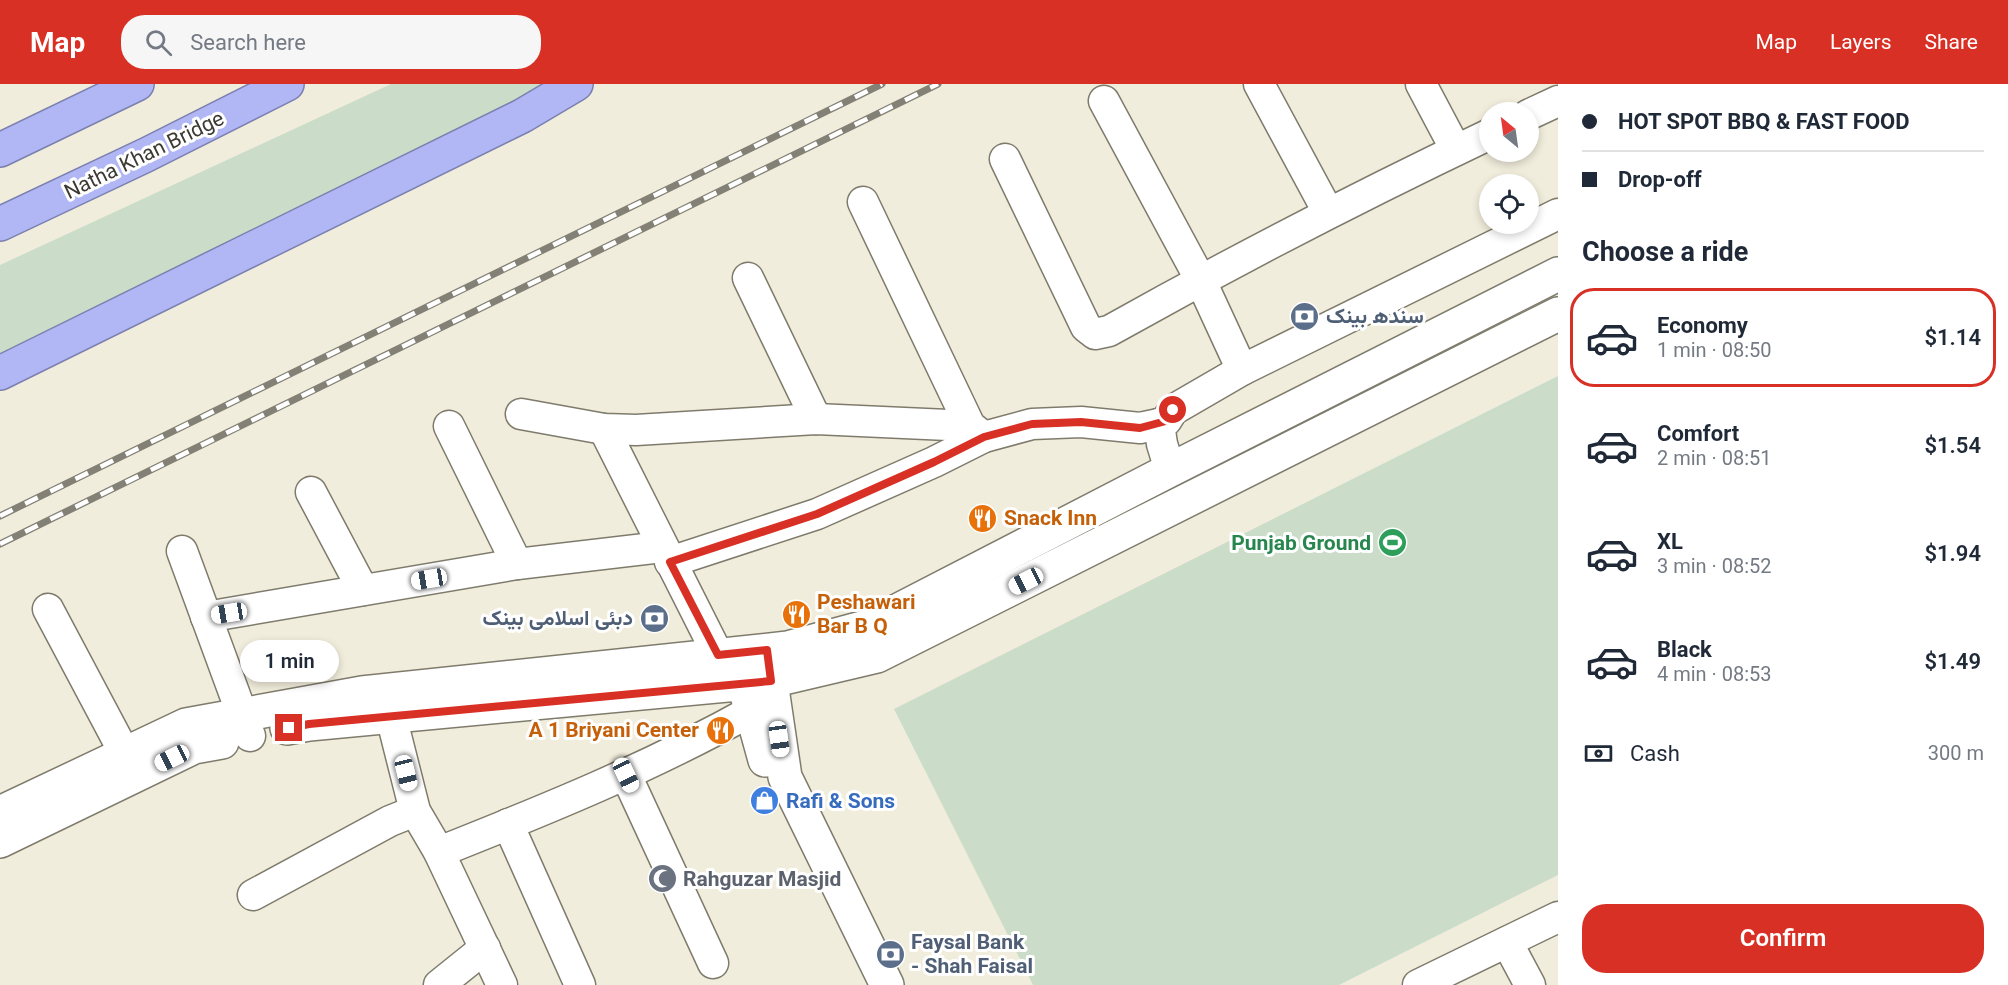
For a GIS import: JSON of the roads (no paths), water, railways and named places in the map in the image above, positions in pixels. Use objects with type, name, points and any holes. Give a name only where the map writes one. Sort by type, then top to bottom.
[{"type":"highway","points":[[0,150],[137,84]]},
{"type":"highway","name":"Natha Khan Bridge","points":[[0,224],[146,155],[287,84]]},
{"type":"highway","points":[[0,373],[522,116],[576,84]]},
{"type":"street","points":[[1259,84],[1328,212]]},
{"type":"street","points":[[1421,84],[1456,150]]},
{"type":"street","points":[[1104,101],[1200,279],[1242,370]]},
{"type":"street","points":[[1539,110],[1558,101]]},
{"type":"street","points":[[1005,159],[1086,327],[1095,334],[1108,330],[1328,212],[1479,139]]},
{"type":"street","points":[[863,202],[977,431]]},
{"type":"street","points":[[520,414],[604,429],[636,430],[816,419],[977,431],[1032,424],[1081,422],[1140,428],[1166,421],[1173,410],[1242,370],[1558,214]]},
{"type":"street","points":[[439,852],[626,775],[696,742],[748,672],[788,648],[866,627],[1558,274]]},
{"type":"street","points":[[747,278],[816,419]]},
{"type":"street","points":[[0,813],[186,725],[309,724],[391,716],[877,656],[1558,314]]},
{"type":"street","points":[[1159,424],[1170,470]]},
{"type":"street","points":[[449,426],[517,564]]},
{"type":"street","points":[[604,429],[666,554],[748,672],[785,777],[887,985]]},
{"type":"street","points":[[206,617],[517,564],[666,554],[817,514],[934,462],[977,431]]},
{"type":"street","points":[[311,492],[363,590]]},
{"type":"street","points":[[182,550],[246,725]]},
{"type":"street","points":[[48,609],[125,754]]},
{"type":"street","points":[[0,841],[194,747],[246,725],[362,693],[748,672]]},
{"type":"street","points":[[748,672],[770,779],[868,985]]},
{"type":"street","points":[[391,716],[415,811],[439,852],[502,985]]},
{"type":"street","points":[[626,775],[713,963]]},
{"type":"street","points":[[253,895],[390,821],[415,811]]},
{"type":"street","points":[[508,824],[580,985]]},
{"type":"street","points":[[1418,985],[1558,916]]},
{"type":"street","points":[[1507,942],[1530,985]]},
{"type":"street","points":[[439,985],[484,948]]},
{"type":"railway","points":[[0,516],[882,84]]},
{"type":"railway","points":[[0,544],[938,84]]},
{"type":"place","name":"سندھ بینک","points":[[1305,316]]},
{"type":"place","name":"Snack Inn","points":[[983,518]]},
{"type":"place","name":"Punjab Ground","points":[[1392,543]]},
{"type":"place","name":"Peshawari Bar B Q","points":[[796,614]]},
{"type":"place","name":"دبئی اسلامی بینک","points":[[654,618]]},
{"type":"place","name":"A 1 Briyani Center","points":[[720,730]]},
{"type":"place","name":"Rafi & Sons","points":[[765,801]]},
{"type":"place","name":"Rahguzar Masjid","points":[[662,879]]},
{"type":"place","name":"Faysal Bank - Shah Faisal","points":[[890,954]]}]
